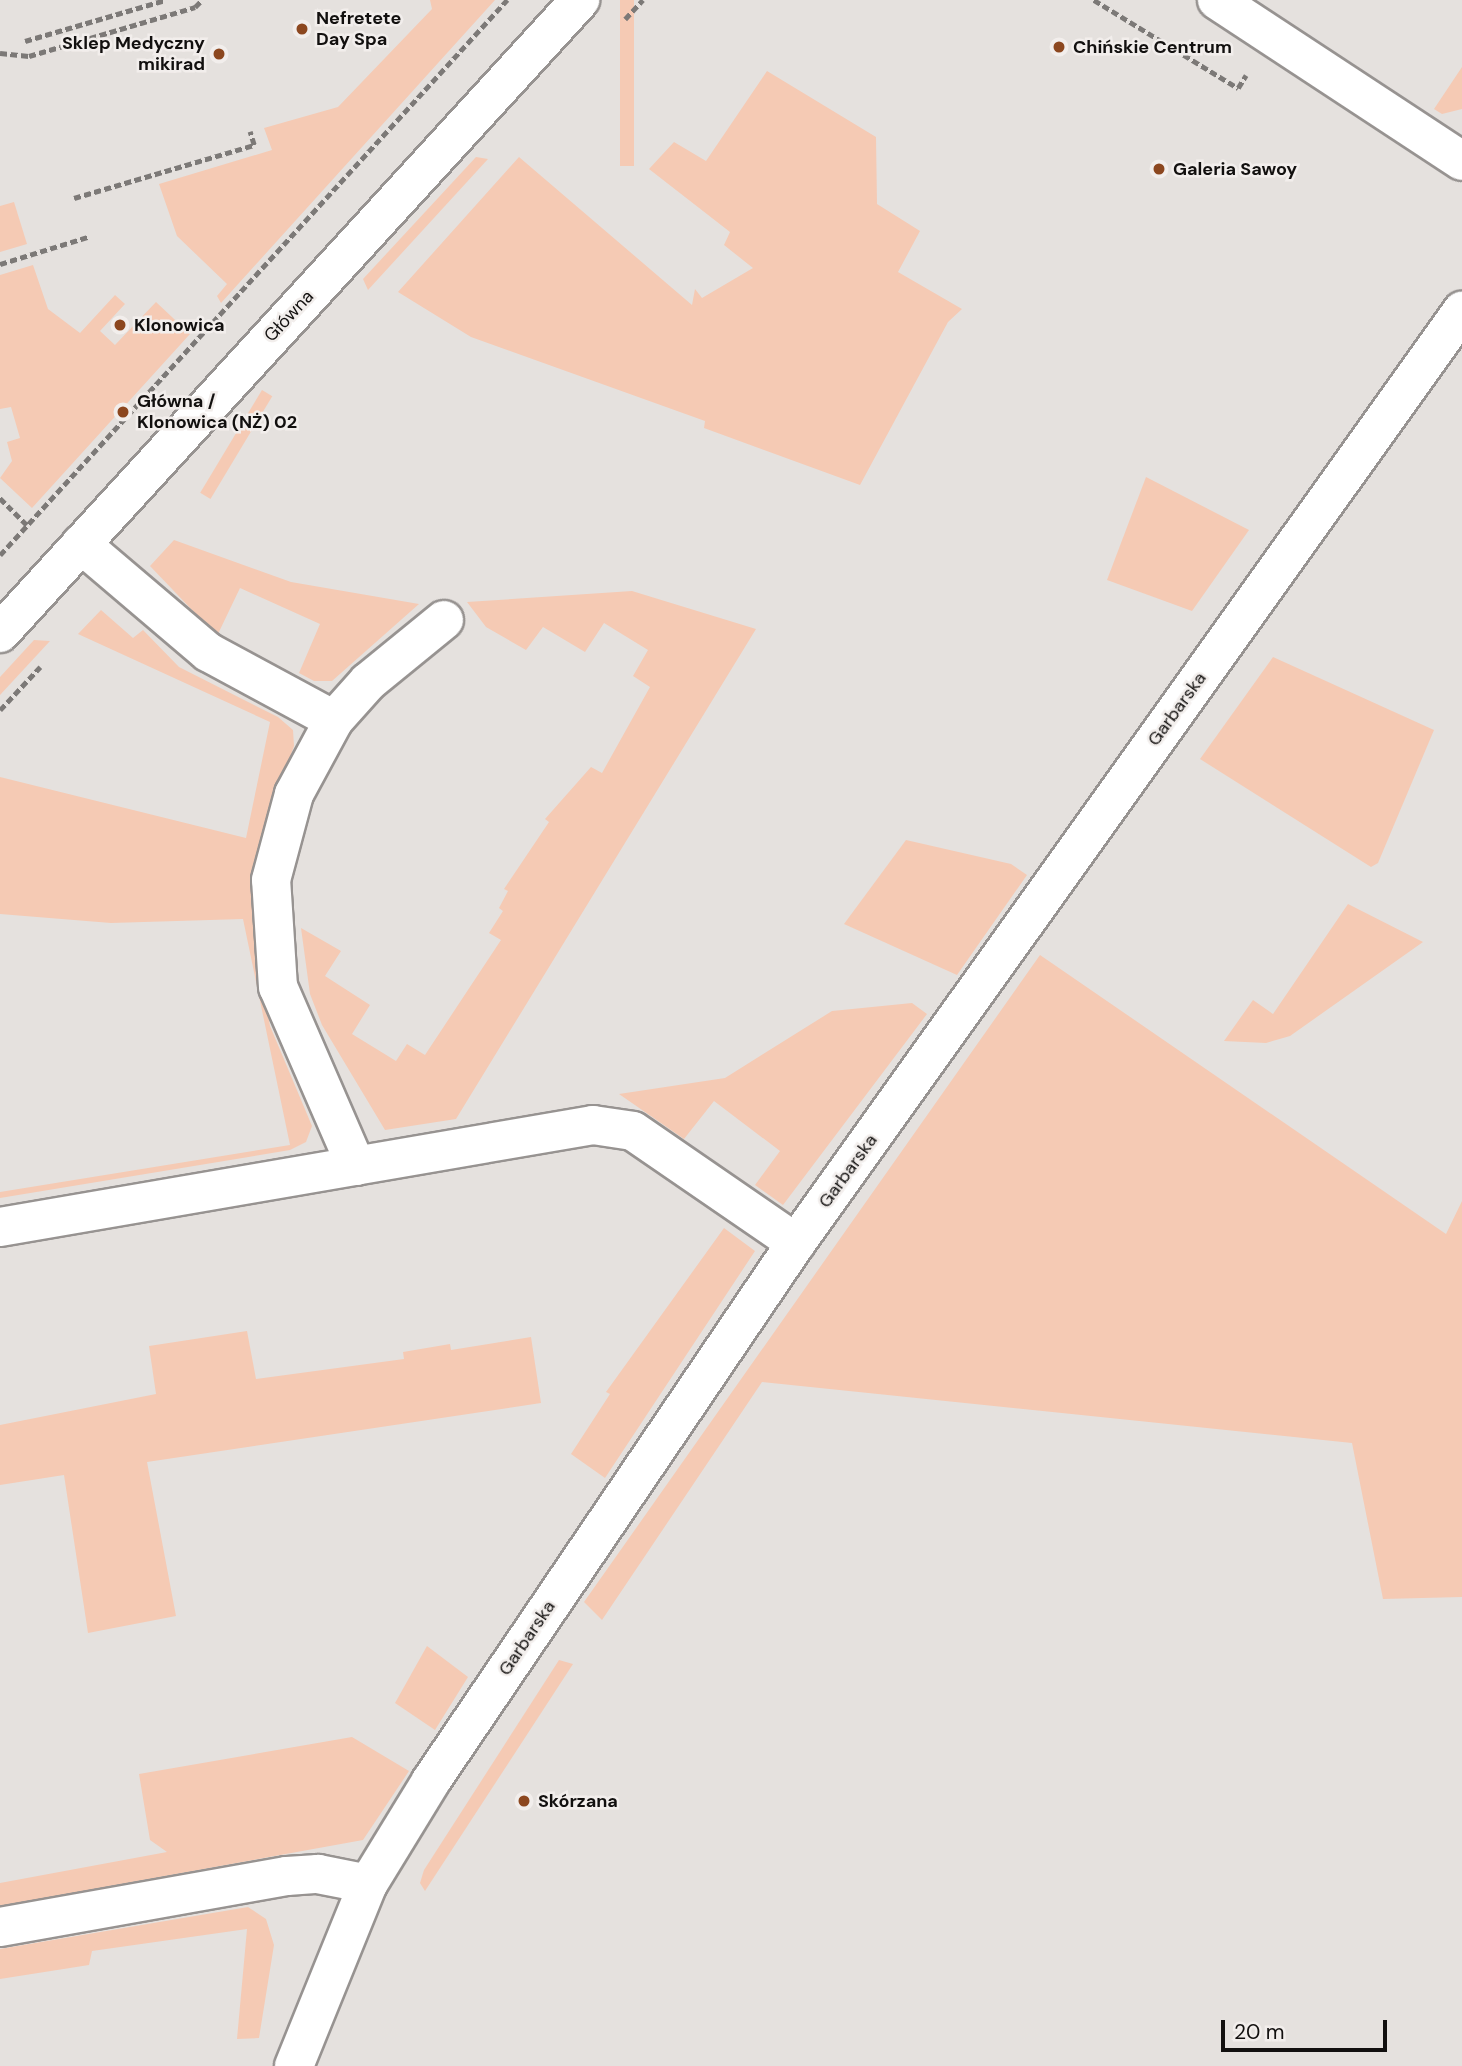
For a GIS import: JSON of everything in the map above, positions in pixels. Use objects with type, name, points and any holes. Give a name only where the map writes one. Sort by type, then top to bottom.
[{"type":"street","name":"Główna","points":[[0,633],[580,0]]},
{"type":"street","points":[[1217,0],[1462,161]]},
{"type":"street","name":"Garbarska","points":[[294,2066],[368,1885],[431,1781],[796,1243],[1462,311]]},
{"type":"street","points":[[81,544],[208,652],[334,720]]},
{"type":"street","points":[[356,1166],[282,998],[270,917],[271,880],[294,794],[334,720],[368,682],[444,620]]},
{"type":"street","points":[[0,1227],[614,1125],[633,1131],[796,1243]]},
{"type":"street","points":[[0,1927],[287,1877],[318,1874],[368,1885]]},
{"type":"path","points":[[25,41],[165,0]]},
{"type":"path","points":[[0,53],[29,56],[195,7],[202,0]]},
{"type":"path","points":[[0,555],[507,0]]},
{"type":"path","points":[[1094,0],[1238,88],[1248,71],[1259,78]]},
{"type":"path","points":[[74,198],[254,145],[250,132]]},
{"type":"path","points":[[0,264],[88,237]]},
{"type":"path","points":[[0,498],[27,525]]},
{"type":"shaded area","points":[[430,0],[495,0],[221,303],[217,296],[227,284],[177,236],[159,184],[272,150],[264,128],[338,107],[432,9]]},
{"type":"shaded area","points":[[620,0],[634,0],[634,166],[620,166]]},
{"type":"shaded area","points":[[1462,67],[1462,109],[1442,114],[1434,109]]},
{"type":"shaded area","points":[[767,71],[876,137],[877,204],[920,231],[898,272],[962,309],[948,322],[860,485],[704,428],[705,421],[471,337],[398,292],[519,157],[692,305],[695,289],[702,298],[753,268],[724,245],[730,232],[649,169],[674,142],[706,161]]},
{"type":"shaded area","points":[[476,157],[488,159],[368,290],[363,279]]},
{"type":"shaded area","points":[[14,202],[27,244],[0,252],[0,206]]},
{"type":"shaded area","points":[[33,265],[48,309],[80,333],[115,295],[125,304],[100,331],[115,345],[156,302],[190,334],[32,508],[0,478],[12,461],[7,442],[20,438],[11,407],[0,409],[0,275]]},
{"type":"shaded area","points":[[262,390],[272,396],[210,499],[200,493]]},
{"type":"shaded area","points":[[1146,477],[1249,530],[1192,611],[1107,580]]},
{"type":"shaded area","points":[[174,540],[291,582],[419,604],[332,681],[314,681],[299,673],[320,624],[240,588],[217,636],[150,566]]},
{"type":"shaded area","points":[[632,591],[756,629],[456,1119],[385,1130],[322,1025],[310,994],[301,928],[341,951],[325,976],[370,1005],[352,1034],[396,1061],[407,1044],[425,1055],[501,940],[489,933],[503,911],[499,908],[508,891],[504,889],[549,822],[545,819],[591,767],[602,773],[650,687],[633,676],[648,650],[604,623],[585,652],[543,627],[526,650],[486,627],[467,602]]},
{"type":"shaded area","points":[[101,610],[133,638],[143,630],[179,667],[278,717],[293,730],[294,746],[264,831],[254,936],[270,1026],[312,1126],[306,1142],[290,1150],[0,1198],[0,1192],[290,1145],[243,919],[111,923],[0,914],[0,777],[246,838],[270,722],[78,634]]},
{"type":"shaded area","points":[[34,640],[50,641],[0,695],[0,677]]},
{"type":"shaded area","points":[[1273,657],[1434,730],[1378,863],[1371,867],[1200,759]]},
{"type":"shaded area","points":[[906,840],[1011,864],[1027,875],[957,975],[844,924]]},
{"type":"shaded area","points":[[1348,904],[1423,942],[1290,1036],[1266,1043],[1224,1041],[1253,1000],[1273,1014]]},
{"type":"shaded area","points":[[1040,955],[1446,1234],[1462,1201],[1462,1597],[1383,1599],[1352,1443],[762,1382],[602,1620],[584,1602]]},
{"type":"shaded area","points":[[912,1003],[927,1014],[783,1205],[755,1185],[780,1151],[714,1101],[684,1139],[619,1094],[725,1078],[832,1011]]},
{"type":"shaded area","points":[[724,1228],[755,1251],[605,1478],[571,1454],[610,1394],[606,1392]]},
{"type":"shaded area","points":[[247,1331],[256,1379],[404,1359],[403,1352],[450,1344],[451,1350],[531,1337],[541,1403],[147,1462],[176,1616],[88,1633],[64,1475],[0,1485],[0,1425],[156,1394],[149,1346]]},
{"type":"shaded area","points":[[427,1646],[468,1677],[435,1730],[395,1703]]},
{"type":"shaded area","points":[[559,1660],[573,1664],[425,1891],[420,1883],[424,1870]]},
{"type":"shaded area","points":[[352,1737],[409,1771],[363,1840],[0,1906],[0,1883],[167,1852],[150,1840],[139,1774]]},
{"type":"shaded area","points":[[248,1907],[266,1919],[274,1945],[259,2038],[237,2039],[247,1929],[92,1951],[89,1965],[0,1979],[0,1949]]},
{"type":"place","name":"Nefretete Day Spa","points":[[302,29]]},
{"type":"place","name":"Chińskie Centrum","points":[[1059,47]]},
{"type":"place","name":"Sklep Medyczny mikirad","points":[[219,54]]},
{"type":"place","name":"Galeria Sawoy","points":[[1159,169]]},
{"type":"place","name":"Klonowica","points":[[120,325]]},
{"type":"place","name":"Główna / Klonowica (NŻ) 02","points":[[123,412]]},
{"type":"place","name":"Skórzana","points":[[524,1801]]}]
